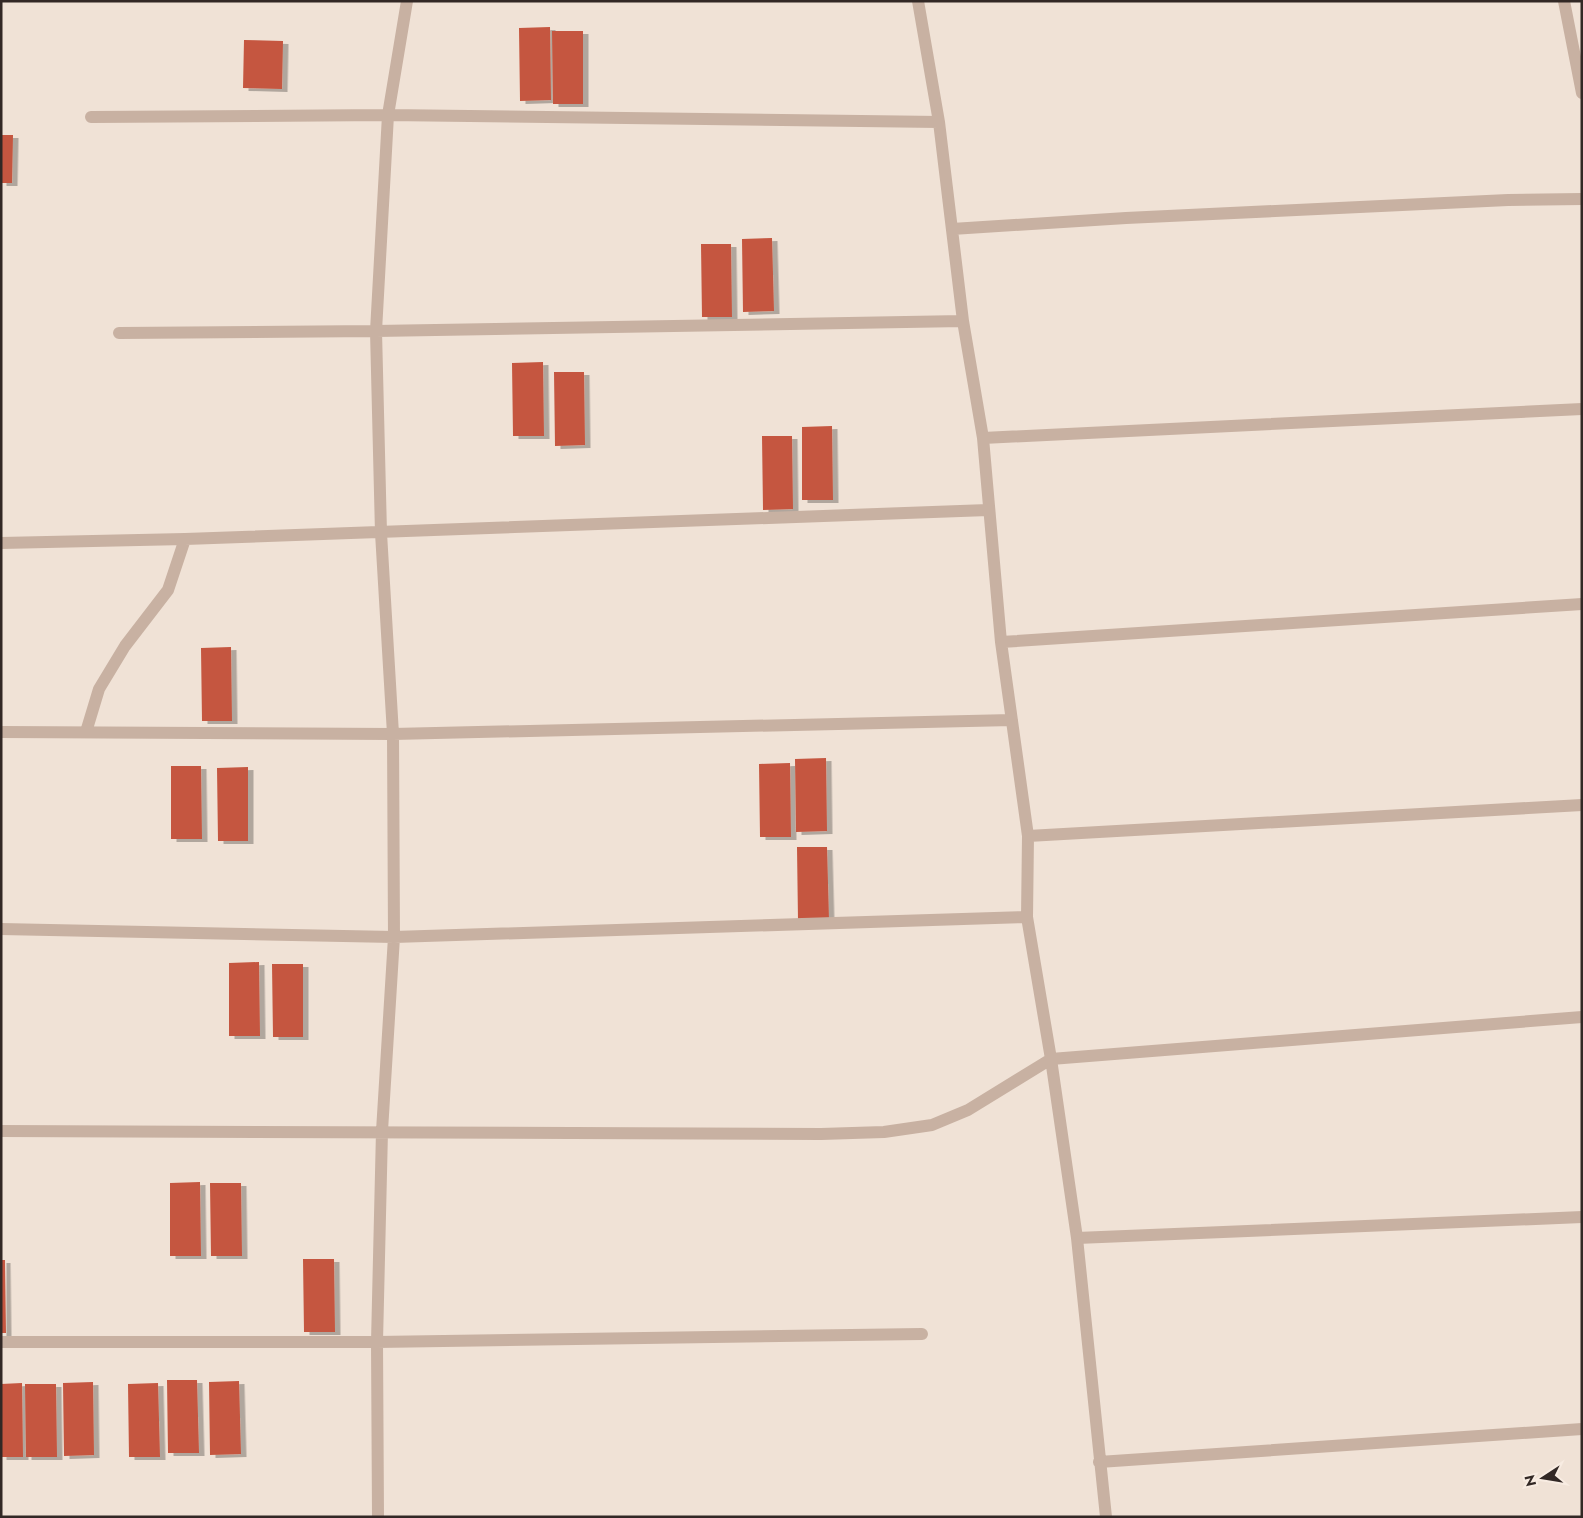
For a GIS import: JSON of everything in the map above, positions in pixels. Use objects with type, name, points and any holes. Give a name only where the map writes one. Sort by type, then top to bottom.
[{"type":"street","points":[[378,1517],[377,1342],[382,1131],[394,936],[392,734],[381,532],[376,332],[388,115],[407,1]]},
{"type":"street","points":[[918,1],[939,122],[963,321],[983,438],[1001,642],[1028,836],[1027,917],[1051,1059],[1077,1238],[1106,1517]]},
{"type":"street","points":[[1564,1],[1582,93]]},
{"type":"street","points":[[91,117],[388,115],[939,122]]},
{"type":"street","points":[[952,229],[1136,217],[1582,198]]},
{"type":"street","points":[[119,333],[376,332],[963,321]]},
{"type":"street","points":[[983,438],[1582,409]]},
{"type":"street","points":[[1,543],[186,540],[988,510]]},
{"type":"street","points":[[86,732],[99,689],[125,646],[168,590],[186,540]]},
{"type":"street","points":[[1001,642],[1582,604]]},
{"type":"street","points":[[1,732],[392,734],[1012,720]]},
{"type":"street","points":[[1028,836],[1582,805]]},
{"type":"street","points":[[1,928],[394,936],[1027,917]]},
{"type":"street","points":[[1,1131],[811,1134],[884,1132],[932,1125],[968,1110],[1051,1059],[1582,1017]]},
{"type":"street","points":[[1077,1238],[1582,1216]]},
{"type":"street","points":[[1,1342],[377,1342],[922,1334]]},
{"type":"street","points":[[1100,1462],[1582,1429]]},
{"type":"building","points":[[550,27],[551,100],[520,101],[519,28]]},
{"type":"building","points":[[552,31],[583,31],[583,104],[553,104]]},
{"type":"building","points":[[244,40],[283,41],[282,89],[243,88]]},
{"type":"building","points":[[1,135],[13,135],[12,183],[1,183]]},
{"type":"building","points":[[772,238],[774,311],[743,312],[742,239]]},
{"type":"building","points":[[701,244],[731,244],[732,317],[702,317]]},
{"type":"building","points":[[543,362],[544,436],[513,436],[512,363]]},
{"type":"building","points":[[554,372],[584,372],[585,445],[555,446]]},
{"type":"building","points":[[832,426],[833,500],[802,500],[802,427]]},
{"type":"building","points":[[762,436],[792,436],[793,509],[763,510]]},
{"type":"building","points":[[231,647],[232,721],[202,721],[201,648]]},
{"type":"building","points":[[826,758],[827,831],[796,832],[795,759]]},
{"type":"building","points":[[790,763],[791,837],[760,837],[759,764]]},
{"type":"building","points":[[171,766],[201,766],[202,839],[171,839]]},
{"type":"building","points":[[248,767],[248,841],[218,841],[217,768]]},
{"type":"building","points":[[797,847],[827,847],[829,920],[798,921]]},
{"type":"building","points":[[259,962],[260,1036],[229,1036],[229,963]]},
{"type":"building","points":[[272,964],[303,964],[303,1037],[273,1037]]},
{"type":"building","points":[[200,1182],[201,1256],[170,1256],[170,1183]]},
{"type":"building","points":[[210,1183],[241,1183],[242,1256],[211,1256]]},
{"type":"building","points":[[303,1259],[334,1259],[335,1332],[304,1332]]},
{"type":"building","points":[[1,1260],[5,1260],[6,1333],[1,1333]]},
{"type":"building","points":[[167,1380],[197,1380],[199,1453],[168,1453]]},
{"type":"building","points":[[239,1381],[241,1454],[210,1455],[209,1382]]},
{"type":"building","points":[[93,1382],[94,1455],[64,1456],[63,1383]]},
{"type":"building","points":[[22,1383],[23,1457],[1,1457],[1,1384]]},
{"type":"building","points":[[158,1383],[160,1457],[129,1457],[128,1384]]},
{"type":"building","points":[[25,1384],[56,1384],[57,1457],[26,1457]]}]
